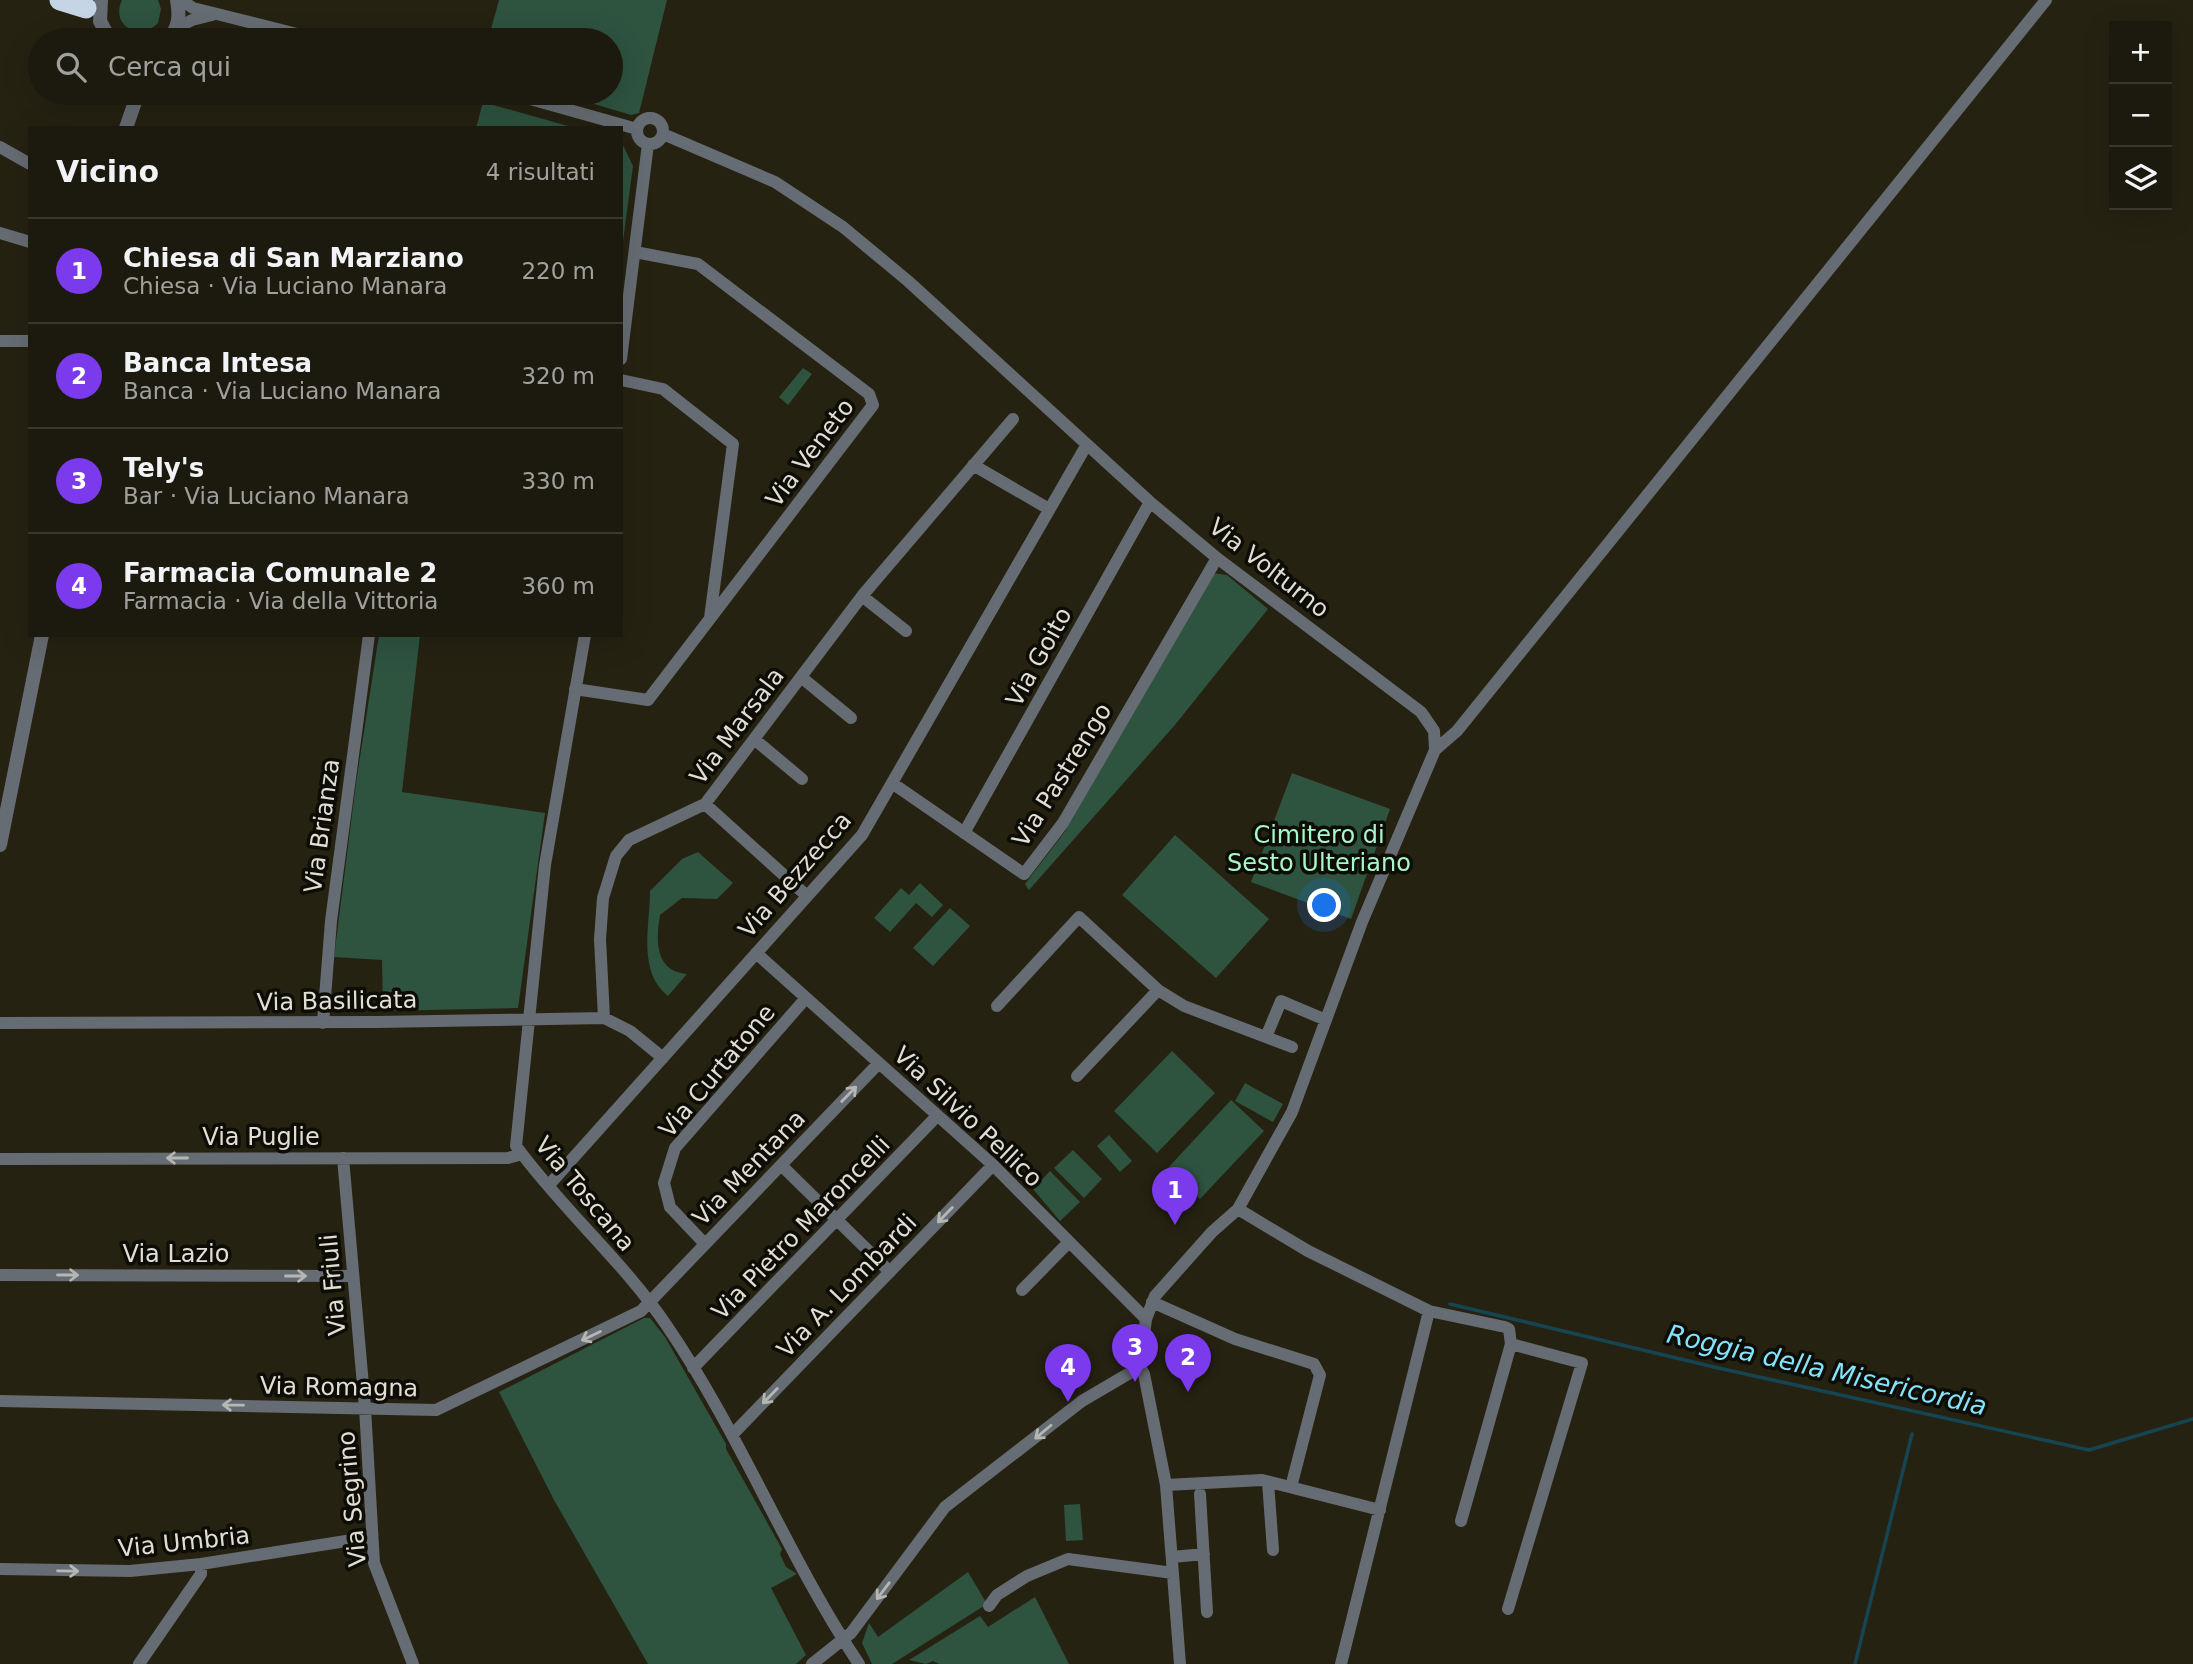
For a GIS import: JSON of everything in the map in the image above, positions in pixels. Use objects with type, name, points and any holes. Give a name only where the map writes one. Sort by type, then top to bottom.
[{"type":"highway","points":[[60,0],[90,7]]},
{"type":"street","points":[[173,28],[179,0],[193,8],[273,28]]},
{"type":"street","points":[[1180,1664],[1166,1485],[1144,1374],[1140,1367],[1146,1319],[1152,1302],[1204,1240],[1238,1209],[1292,1112],[1362,922],[1435,750],[1457,731],[2046,0]]},
{"type":"street","points":[[90,7],[103,28]]},
{"type":"street","points":[[181,28],[192,20],[217,14]]},
{"type":"street","points":[[124,126],[127,105]]},
{"type":"street","points":[[125,126],[133,105]]},
{"type":"street","name":"Via Volturno","points":[[552,105],[637,129],[641,121],[653,117],[660,122],[663,134],[775,182],[843,227],[908,281],[1150,502],[1217,558],[1421,712],[1434,731],[1435,750]]},
{"type":"street","points":[[637,129],[641,140],[648,144],[657,142],[663,134]]},
{"type":"street","points":[[623,344],[648,144]]},
{"type":"street","points":[[0,147],[28,163]]},
{"type":"street","points":[[0,233],[28,241]]},
{"type":"street","name":"Via Veneto","points":[[576,689],[648,701],[873,405],[873,400],[698,264],[635,252]]},
{"type":"street","points":[[0,341],[28,341]]},
{"type":"street","points":[[623,380],[663,389],[733,444],[710,621]]},
{"type":"street","name":"Via Marsala","points":[[604,1018],[600,939],[603,898],[616,856],[629,840],[705,804],[862,596],[1013,419]]},
{"type":"street","name":"Via Bezzecca","points":[[549,1185],[862,835],[1086,446]]},
{"type":"street","points":[[973,465],[1049,509]]},
{"type":"street","name":"Via Goito","points":[[964,833],[1150,502]]},
{"type":"street","name":"Via Pastrengo","points":[[892,783],[1024,874],[1063,823],[1217,558]]},
{"type":"street","points":[[862,596],[906,631]]},
{"type":"street","points":[[0,845],[42,637]]},
{"type":"street","name":"Via Brianza","points":[[323,1023],[331,922],[369,637]]},
{"type":"street","name":"Via Toscana","points":[[585,637],[545,865],[516,1146],[650,1303],[693,1368],[732,1435],[842,1639],[859,1664]]},
{"type":"street","points":[[801,677],[851,718]]},
{"type":"street","points":[[754,739],[802,779]]},
{"type":"street","points":[[705,804],[807,896]]},
{"type":"street","points":[[997,1006],[1079,917],[1158,990],[1184,1006],[1292,1047]]},
{"type":"street","name":"Via Silvio Pellico","points":[[756,953],[993,1166],[1146,1319]]},
{"type":"street","points":[[1077,1076],[1158,990]]},
{"type":"street","name":"Via Curtatone","points":[[705,1244],[670,1207],[664,1183],[675,1148],[806,998]]},
{"type":"street","points":[[1266,1037],[1281,1001],[1326,1020]]},
{"type":"street","name":"Via Basilicata","points":[[0,1023],[323,1023],[604,1018],[630,1031],[663,1058]]},
{"type":"street","name":"Via Mentana","points":[[650,1303],[878,1063]]},
{"type":"street","name":"Via Pietro Maroncelli","points":[[693,1368],[937,1116]]},
{"type":"street","name":"Via Puglie","points":[[0,1159],[516,1158],[522,1154]]},
{"type":"street","name":"Via Friuli","points":[[343,1158],[365,1408]]},
{"type":"street","points":[[781,1165],[890,1272]]},
{"type":"street","name":"Via A. Lombardi","points":[[732,1435],[993,1166]]},
{"type":"street","points":[[1238,1209],[1308,1251],[1429,1311],[1509,1329],[1511,1344],[1461,1521]]},
{"type":"street","points":[[1021,1290],[1069,1242]]},
{"type":"street","name":"Via Lazio","points":[[0,1275],[352,1276]]},
{"type":"street","points":[[1152,1302],[1235,1339],[1314,1364],[1318,1369],[1320,1375],[1291,1487]]},
{"type":"street","name":"Via Romagna","points":[[0,1401],[436,1410],[624,1320],[650,1303]]},
{"type":"street","points":[[1341,1664],[1429,1311]]},
{"type":"street","points":[[1508,1609],[1583,1363],[1511,1344]]},
{"type":"street","points":[[812,1664],[851,1633],[945,1507],[1082,1401],[1140,1367]]},
{"type":"street","name":"Via Segrino","points":[[365,1408],[374,1563],[413,1664]]},
{"type":"street","points":[[1166,1485],[1268,1482],[1380,1510]]},
{"type":"street","points":[[1268,1482],[1273,1550]]},
{"type":"street","points":[[1200,1494],[1206,1612]]},
{"type":"street","name":"Via Umbria","points":[[0,1569],[104,1572],[201,1564],[371,1537]]},
{"type":"street","points":[[1172,1557],[1204,1554]]},
{"type":"street","points":[[989,1606],[997,1595],[1027,1576],[1068,1559],[1173,1573]]},
{"type":"street","points":[[139,1664],[201,1574],[201,1564]]},
{"type":"green space","points":[[122,0],[158,0],[161,9],[158,23],[151,28],[128,28],[120,17]]},
{"type":"green space","points":[[499,0],[667,0],[639,113],[631,115],[597,105],[623,105],[623,28],[491,28]]},
{"type":"green space","points":[[482,105],[494,105],[568,126],[477,126]]},
{"type":"green space","points":[[623,145],[633,166],[623,241]]},
{"type":"green space","points":[[803,368],[812,374],[788,405],[779,397]]},
{"type":"green space","points":[[1213,573],[1227,575],[1268,609],[1174,726],[1029,890],[1025,884],[1066,830]]},
{"type":"green space","points":[[379,637],[420,637],[402,792],[545,813],[518,1008],[383,1011],[382,960],[334,957],[356,783]]},
{"type":"green space","name":"Cimitero di Sesto Ulteriano","points":[[1292,773],[1390,809],[1351,919],[1251,882]]},
{"type":"green space","points":[[1175,835],[1269,919],[1216,978],[1122,895]]},
{"type":"green space","points":[[698,852],[733,883],[717,899],[682,898],[660,915],[658,943],[663,960],[676,972],[687,974],[668,996],[658,986],[649,961],[647,947],[650,891],[682,859]]},
{"type":"green space","points":[[920,883],[943,905],[932,917],[916,903],[890,932],[874,918],[901,888],[909,895]]},
{"type":"green space","points":[[950,908],[970,926],[933,966],[913,948]]},
{"type":"green space","points":[[1172,1051],[1215,1093],[1157,1153],[1114,1111]]},
{"type":"green space","points":[[1245,1083],[1283,1104],[1273,1122],[1235,1101]]},
{"type":"green space","points":[[1231,1100],[1264,1131],[1200,1199],[1167,1169]]},
{"type":"green space","points":[[1109,1135],[1132,1161],[1120,1172],[1097,1146]]},
{"type":"green space","points":[[1073,1150],[1102,1179],[1084,1198],[1054,1168]]},
{"type":"green space","points":[[1050,1171],[1080,1202],[1060,1221],[1033,1189]]},
{"type":"green space","points":[[644,1318],[650,1318],[665,1337],[782,1549],[780,1554],[786,1567],[797,1574],[771,1588],[806,1655],[796,1664],[648,1664],[554,1500],[499,1392]]},
{"type":"green space","points":[[1080,1504],[1083,1540],[1066,1541],[1064,1505]]},
{"type":"green space","points":[[968,1572],[987,1604],[892,1664],[872,1664],[862,1643],[869,1623],[878,1637]]},
{"type":"green space","points":[[1035,1597],[1069,1664],[939,1664],[933,1661],[926,1664],[909,1660],[980,1616],[988,1627]]},
{"type":"waterway","name":"Roggia della Misericordia","points":[[1450,1304],[1714,1367],[2089,1450],[2193,1419]]},
{"type":"waterway","points":[[1855,1664],[1912,1434]]},
{"type":"place","name":"Chiesa di San Marziano","points":[[1175,1225]]},
{"type":"place","name":"Tely's","points":[[1135,1382]]},
{"type":"place","name":"Banca Intesa","points":[[1188,1392]]},
{"type":"place","name":"Farmacia Comunale 2","points":[[1068,1402]]}]
